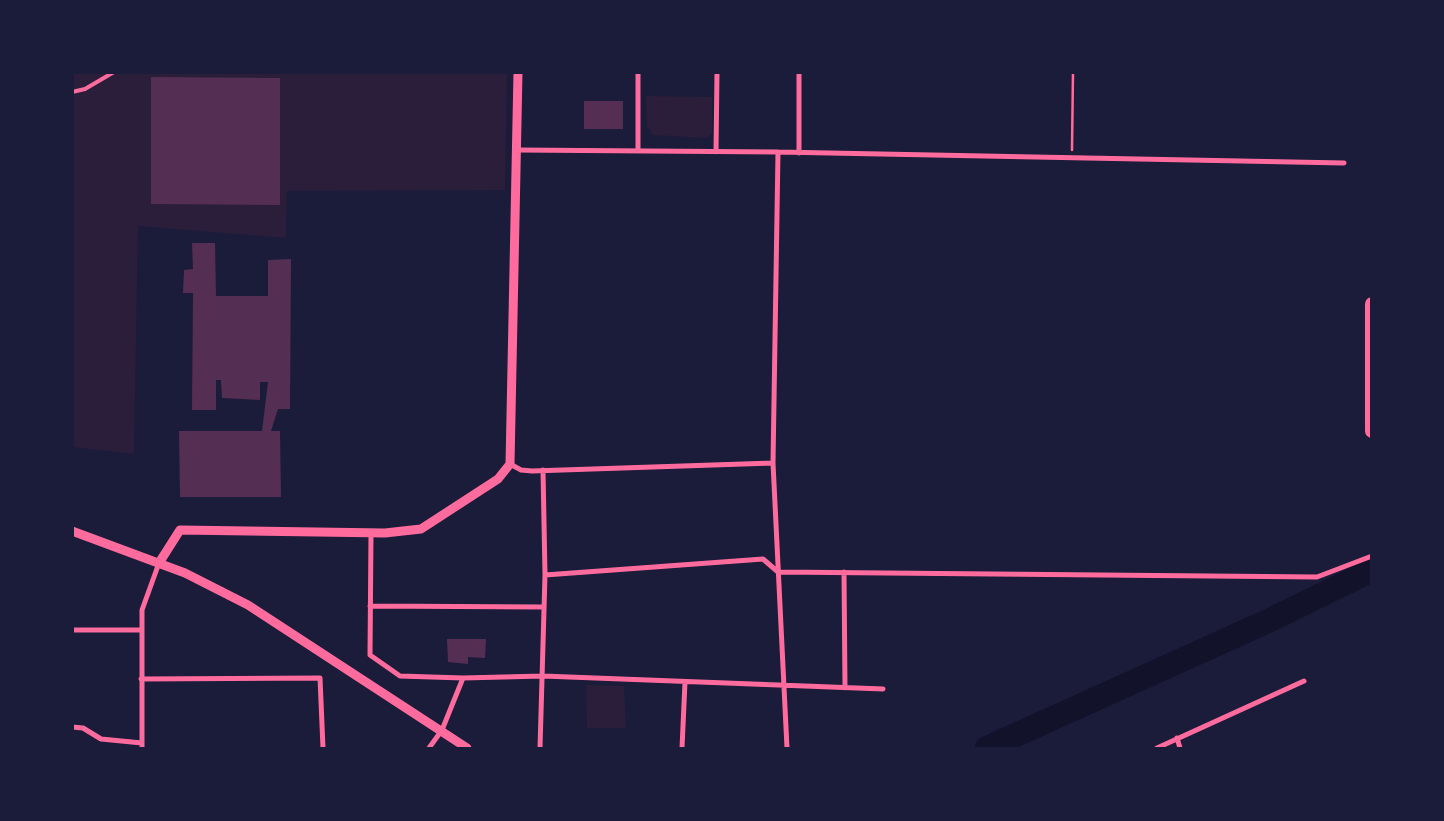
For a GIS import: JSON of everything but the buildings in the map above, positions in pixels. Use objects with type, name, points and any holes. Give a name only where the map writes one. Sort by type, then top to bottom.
[{"type":"highway","points":[[1372,304],[1372,431]]},
{"type":"street","points":[[72,727],[83,728],[101,740],[142,746],[142,610],[159,563],[180,530],[371,533],[420,529],[498,479],[510,464],[518,150],[518,72]]},
{"type":"street","points":[[638,72],[638,151]]},
{"type":"street","points":[[716,152],[717,72]]},
{"type":"street","points":[[799,72],[799,153]]},
{"type":"street","points":[[518,150],[778,152],[1344,163]]},
{"type":"street","points":[[778,152],[774,463],[782,686],[787,748]]},
{"type":"street","points":[[510,464],[521,470],[543,470],[774,463]]},
{"type":"street","points":[[540,748],[545,575],[543,470]]},
{"type":"street","points":[[72,531],[185,573],[248,606],[442,730],[467,748]]},
{"type":"street","points":[[371,533],[370,655],[400,676],[463,678],[543,676],[883,689]]},
{"type":"street","points":[[545,575],[763,559],[778,572],[1317,577],[1372,556]]},
{"type":"street","points":[[844,572],[845,688]]},
{"type":"street","points":[[370,606],[544,607]]},
{"type":"street","points":[[72,630],[142,630]]},
{"type":"street","points":[[141,679],[320,678],[323,748]]},
{"type":"street","points":[[429,748],[442,730],[463,678]]},
{"type":"street","points":[[1157,748],[1304,681]]},
{"type":"street","points":[[682,748],[685,682]]},
{"type":"street","points":[[1177,738],[1180,748]]},
{"type":"lane","points":[[72,92],[85,89],[114,72]]},
{"type":"path","points":[[1072,159],[1073,72]]},
{"type":"shaded area","points":[[73,73],[507,73],[505,190],[287,191],[286,238],[138,226],[134,454],[73,447]]},
{"type":"shaded area","points":[[646,96],[712,97],[712,133],[707,138],[653,135],[647,126]]},
{"type":"shaded area","points":[[586,685],[624,686],[626,728],[587,728]]},
{"type":"waterway","points":[[987,748],[1268,621],[1372,570]]}]
